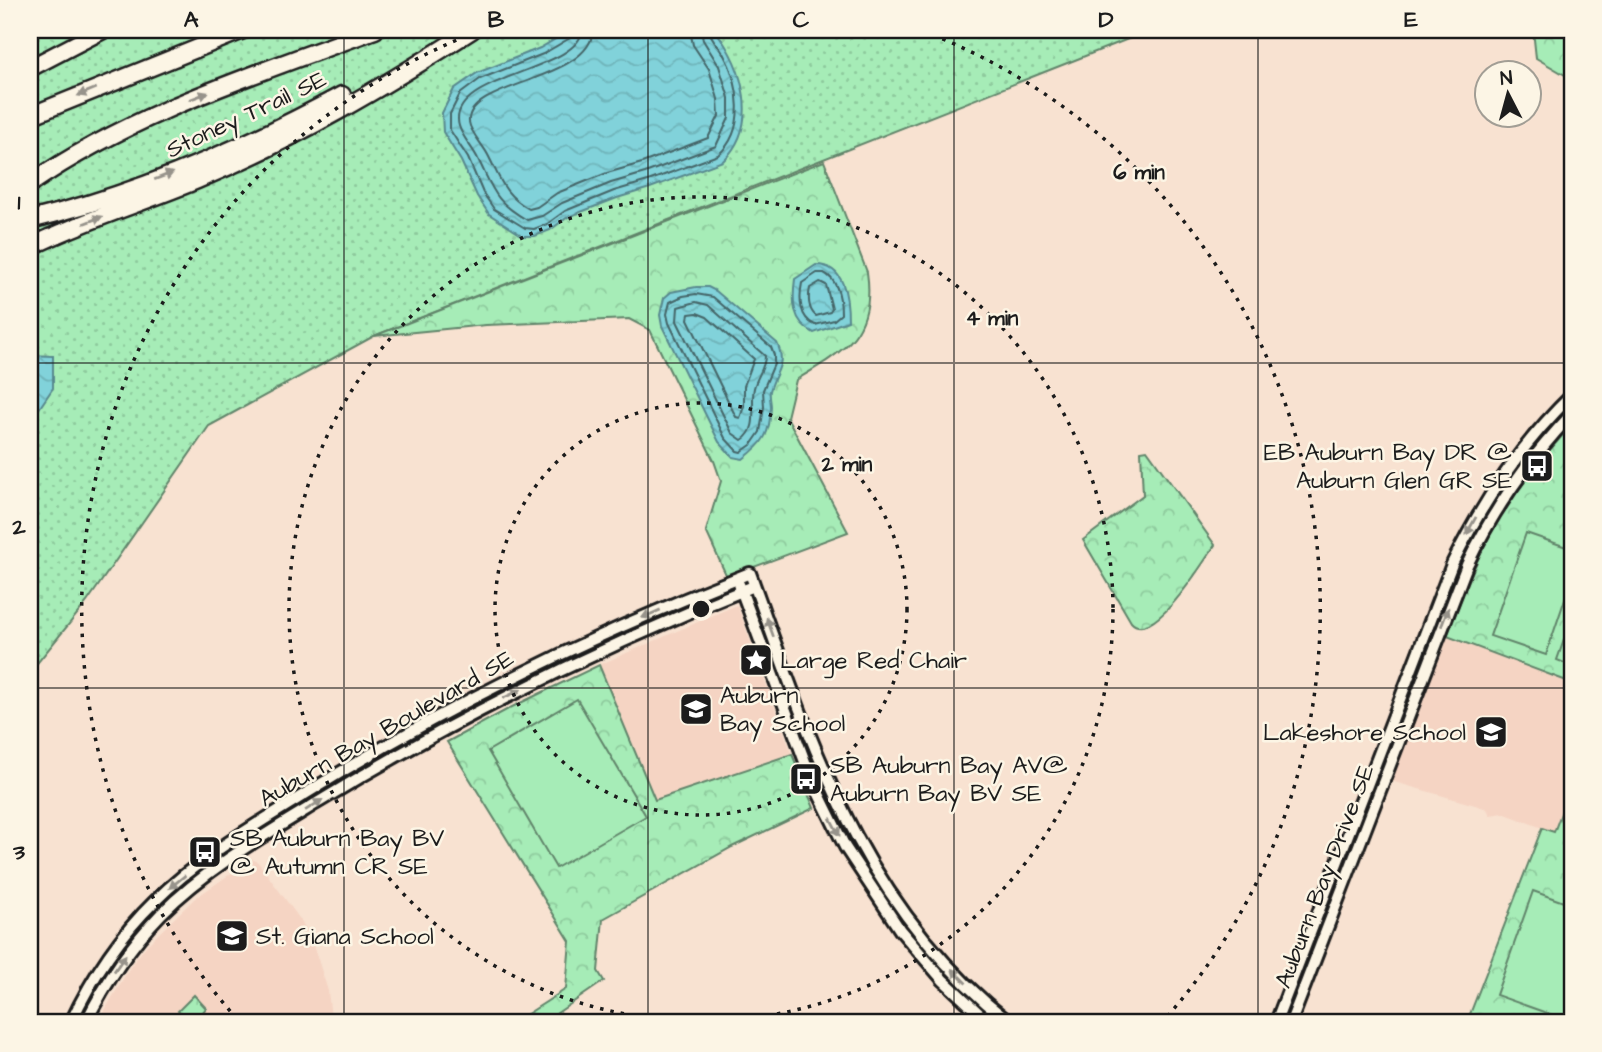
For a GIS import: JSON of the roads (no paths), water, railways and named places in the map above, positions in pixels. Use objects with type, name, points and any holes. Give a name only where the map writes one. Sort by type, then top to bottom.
[{"type":"highway","points":[[30,68],[103,30]]},
{"type":"highway","points":[[30,116],[243,30]]},
{"type":"highway","points":[[30,184],[65,159],[173,106],[374,30]]},
{"type":"highway","points":[[30,247],[58,233],[199,179],[269,146],[411,69],[472,30]]},
{"type":"highway","name":"Stoney Trail SE","points":[[30,220],[102,200],[244,145],[437,45],[472,30]]},
{"type":"street","name":"Auburn Bay Drive SE","points":[[1276,1022],[1452,564],[1477,516],[1509,466],[1542,426],[1572,396]]},
{"type":"street","name":"Auburn Bay Drive SE","points":[[1291,1022],[1467,565],[1509,490],[1572,414]]},
{"type":"street","name":"Auburn Bay Boulevard SE","points":[[71,1022],[98,973],[137,920],[179,880],[245,833],[366,757],[477,696],[616,629],[750,573],[754,586],[633,636],[502,698],[379,766],[202,878],[163,912],[121,962],[86,1022]]},
{"type":"street","points":[[737,578],[811,778],[845,847],[900,930],[943,980],[988,1022]]},
{"type":"street","points":[[754,586],[829,783],[861,848],[895,901],[926,941],[952,970],[1009,1022]]},
{"type":"water","points":[[571,30],[715,30],[740,78],[745,113],[742,130],[735,146],[723,161],[568,217],[550,230],[535,236],[523,236],[489,214],[477,196],[461,161],[443,132],[442,113],[454,89],[477,73],[540,48]]},
{"type":"water","points":[[816,265],[826,266],[839,276],[846,293],[848,321],[814,333],[801,323],[795,310],[794,295],[795,279]]},
{"type":"water","points":[[708,287],[716,291],[777,343],[780,351],[780,363],[770,391],[771,407],[767,431],[761,443],[743,459],[733,457],[719,442],[662,326],[660,315],[664,298],[671,292]]},
{"type":"water","points":[[30,355],[53,356],[53,388],[30,422]]},
{"type":"place","name":"EB Auburn Bay DR @ Auburn Glen GR SE","points":[[1537,466]]},
{"type":"place","name":"Large Red Chair","points":[[756,660]]},
{"type":"place","name":"Auburn Bay School","points":[[696,709]]},
{"type":"place","name":"Lakeshore School","points":[[1491,732]]},
{"type":"place","name":"SB Auburn Bay AV@ Auburn Bay BV SE","points":[[806,779]]},
{"type":"place","name":"SB Auburn Bay BV @ Autumn CR SE","points":[[205,852]]},
{"type":"place","name":"St. Giana School","points":[[232,936]]}]
